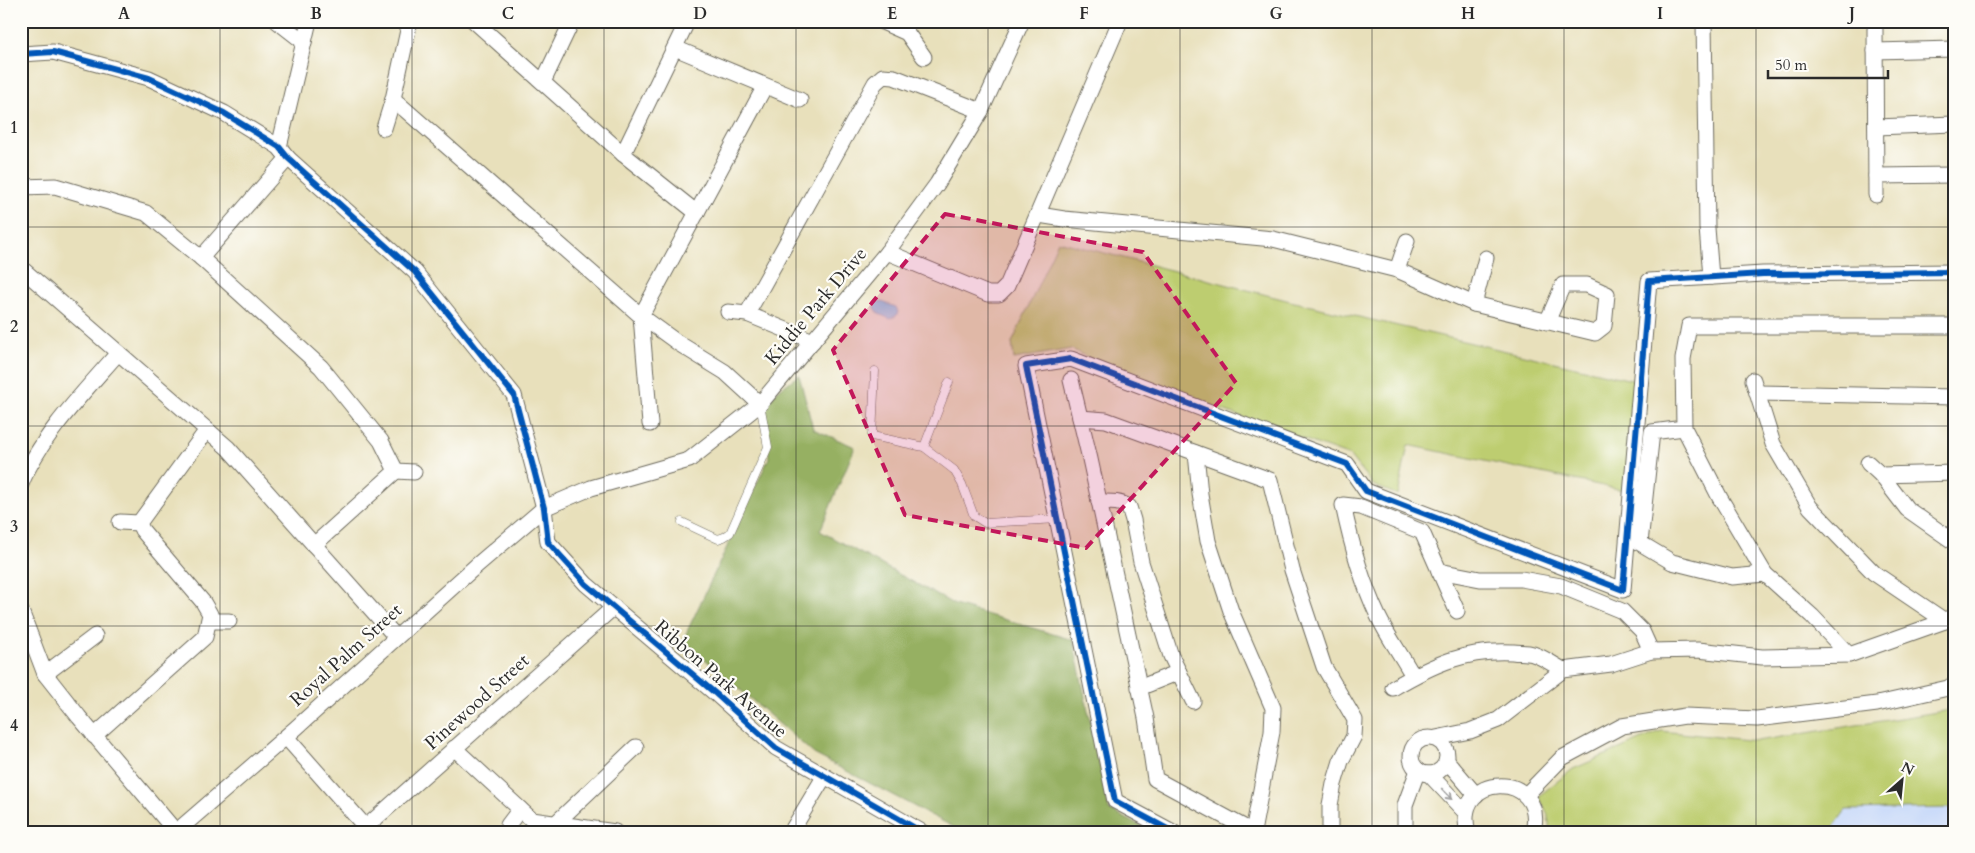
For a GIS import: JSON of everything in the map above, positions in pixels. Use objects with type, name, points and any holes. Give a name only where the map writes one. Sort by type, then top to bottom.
[{"type":"street","points":[[277,21],[304,42]]},
{"type":"street","points":[[201,258],[283,153],[309,21]]},
{"type":"street","points":[[384,128],[393,99],[410,21]]},
{"type":"street","points":[[474,21],[490,27],[543,82],[623,154],[697,213]]},
{"type":"street","points":[[543,82],[572,21]]},
{"type":"street","points":[[880,21],[907,33],[924,57]]},
{"type":"street","name":"Kiddie Park Drive","points":[[544,508],[591,488],[689,460],[760,404],[887,252],[937,184],[981,111],[1022,21]]},
{"type":"street","points":[[887,252],[988,294],[999,294],[1007,286],[1039,215],[1120,21]]},
{"type":"street","points":[[1704,21],[1707,228],[1711,277]]},
{"type":"street","points":[[623,154],[685,26]]},
{"type":"street","points":[[1875,29],[1876,195]]},
{"type":"street","points":[[675,48],[800,100]]},
{"type":"street","points":[[1875,51],[1954,49]]},
{"type":"street","name":"Ribbon Park Avenue","points":[[21,54],[53,52],[148,78],[224,113],[283,153],[415,272],[514,395],[544,508],[548,542],[586,584],[776,748],[922,832]]},
{"type":"street","points":[[747,314],[875,83],[883,76],[894,77],[981,111]]},
{"type":"street","points":[[650,424],[641,316],[765,86]]},
{"type":"street","points":[[393,99],[641,316],[678,343],[725,372],[760,404]]},
{"type":"street","points":[[1876,127],[1954,124]]},
{"type":"street","points":[[1876,176],[1954,175]]},
{"type":"street","points":[[21,187],[55,186],[146,214],[201,258],[321,367],[381,441],[396,471]]},
{"type":"street","points":[[1039,215],[1273,240],[1397,270],[1474,304],[1547,322]]},
{"type":"street","points":[[1397,270],[1407,241]]},
{"type":"street","points":[[1474,304],[1486,258]]},
{"type":"street","points":[[21,268],[228,448],[396,637]]},
{"type":"street","points":[[1173,832],[1115,800],[1026,366],[1071,359],[1347,464],[1366,491],[1623,590],[1649,281],[1830,272],[1954,272]]},
{"type":"street","points":[[728,312],[747,314],[813,341]]},
{"type":"street","points":[[1849,655],[1812,616],[1764,574],[1720,498],[1684,428],[1683,359],[1689,326],[1954,326]]},
{"type":"street","points":[[21,484],[29,464],[69,411],[118,353]]},
{"type":"street","points":[[1071,380],[1139,688],[1155,779],[1253,832],[1272,732],[1272,708],[1231,611],[1208,541],[1200,494],[1196,453]]},
{"type":"street","points":[[1950,618],[1874,573],[1810,507],[1773,444],[1755,386],[1954,397]]},
{"type":"street","points":[[1080,418],[1106,420],[1270,480],[1292,570],[1324,667],[1354,720],[1354,736],[1341,761],[1334,784],[1330,805],[1330,832]]},
{"type":"street","points":[[1684,428],[1652,432],[1640,543],[1672,562],[1732,577],[1764,574]]},
{"type":"street","points":[[139,523],[207,430]]},
{"type":"street","points":[[1868,463],[1882,475],[1907,509],[1954,542]]},
{"type":"street","points":[[314,545],[396,471],[414,472]]},
{"type":"street","points":[[1882,475],[1954,473]]},
{"type":"street","points":[[1099,502],[1122,503],[1128,507],[1141,562],[1172,656],[1193,701]]},
{"type":"street","points":[[1413,676],[1378,616],[1363,580],[1351,546],[1343,505],[1361,507],[1422,532],[1457,611]]},
{"type":"street","name":"Royal Palm Street","points":[[176,832],[544,508]]},
{"type":"street","points":[[120,522],[139,523]]},
{"type":"street","points":[[94,736],[205,637],[209,621],[210,614],[204,602],[142,530],[139,523]]},
{"type":"street","points":[[1439,571],[1480,579],[1521,579],[1561,586],[1622,611],[1642,631],[1651,651]]},
{"type":"street","name":"Pinewood Street","points":[[368,829],[454,748],[614,607]]},
{"type":"street","points":[[21,611],[45,674],[94,736],[176,832]]},
{"type":"street","points":[[1466,813],[1411,761],[1412,749],[1419,740],[1424,738],[1436,738],[1470,731],[1498,720],[1563,670],[1611,664],[1651,651],[1698,650],[1762,657],[1849,655],[1950,618]]},
{"type":"street","points":[[209,621],[229,621]]},
{"type":"street","points":[[45,674],[94,636]]},
{"type":"street","points":[[1393,688],[1446,660],[1499,651],[1532,654],[1563,670]]},
{"type":"street","points":[[1139,688],[1179,672]]},
{"type":"street","points":[[1526,795],[1562,758],[1622,726],[1685,716],[1757,719],[1877,704],[1948,688],[1954,684]]},
{"type":"street","points":[[286,737],[368,829]]},
{"type":"street","points":[[1436,738],[1446,748],[1447,761],[1476,795]]},
{"type":"street","points":[[556,823],[636,747]]},
{"type":"street","points":[[454,748],[532,820],[615,832]]},
{"type":"street","points":[[1423,772],[1440,771],[1447,761]]},
{"type":"street","points":[[1405,832],[1406,805],[1423,772]]},
{"type":"street","points":[[792,832],[824,777]]},
{"type":"street","points":[[1468,832],[1466,813],[1476,795],[1485,788],[1495,785],[1506,785],[1517,788],[1526,795],[1533,807],[1536,821],[1533,832]]},
{"type":"street","points":[[508,825],[520,809]]},
{"type":"lane","points":[[875,371],[872,436],[924,447],[954,470],[962,484],[974,516],[985,523],[1058,519]]},
{"type":"lane","points":[[924,447],[949,382]]},
{"type":"lane","points":[[682,522],[718,538],[724,538],[730,533],[768,447],[760,404]]},
{"type":"highlighted area","points":[[945,214],[1143,252],[1236,383],[1086,548],[905,515],[833,350]]},
{"type":"shaded area","points":[[1954,808],[1954,832],[1830,832],[1846,810]]},
{"type":"green space","points":[[1058,241],[1294,302],[1636,381],[1627,491],[1408,445],[1398,495],[1373,485],[1350,456],[1115,371],[1071,349],[1014,359],[1012,343]]},
{"type":"green space","points":[[799,375],[813,429],[855,447],[820,531],[955,605],[1073,640],[1109,810],[1153,832],[963,832],[814,754],[683,640],[769,458],[766,411],[769,400]]},
{"type":"green space","points":[[1954,708],[1954,808],[1846,810],[1830,832],[1549,832],[1547,814],[1539,799],[1540,795],[1573,769],[1661,731],[1757,741]]},
{"type":"water","points":[[879,301],[896,307],[898,312],[896,316],[890,319],[879,314],[874,306]]},
{"type":"cycle path","points":[[21,54],[53,52],[149,78],[224,113],[279,147],[288,158],[415,272],[514,395],[544,508],[548,542],[586,584],[716,694],[776,748],[922,832]]},
{"type":"cycle path","points":[[1173,832],[1115,801],[1026,366],[1071,359],[1347,464],[1366,491],[1623,590],[1649,281],[1763,274],[1954,272]]}]
